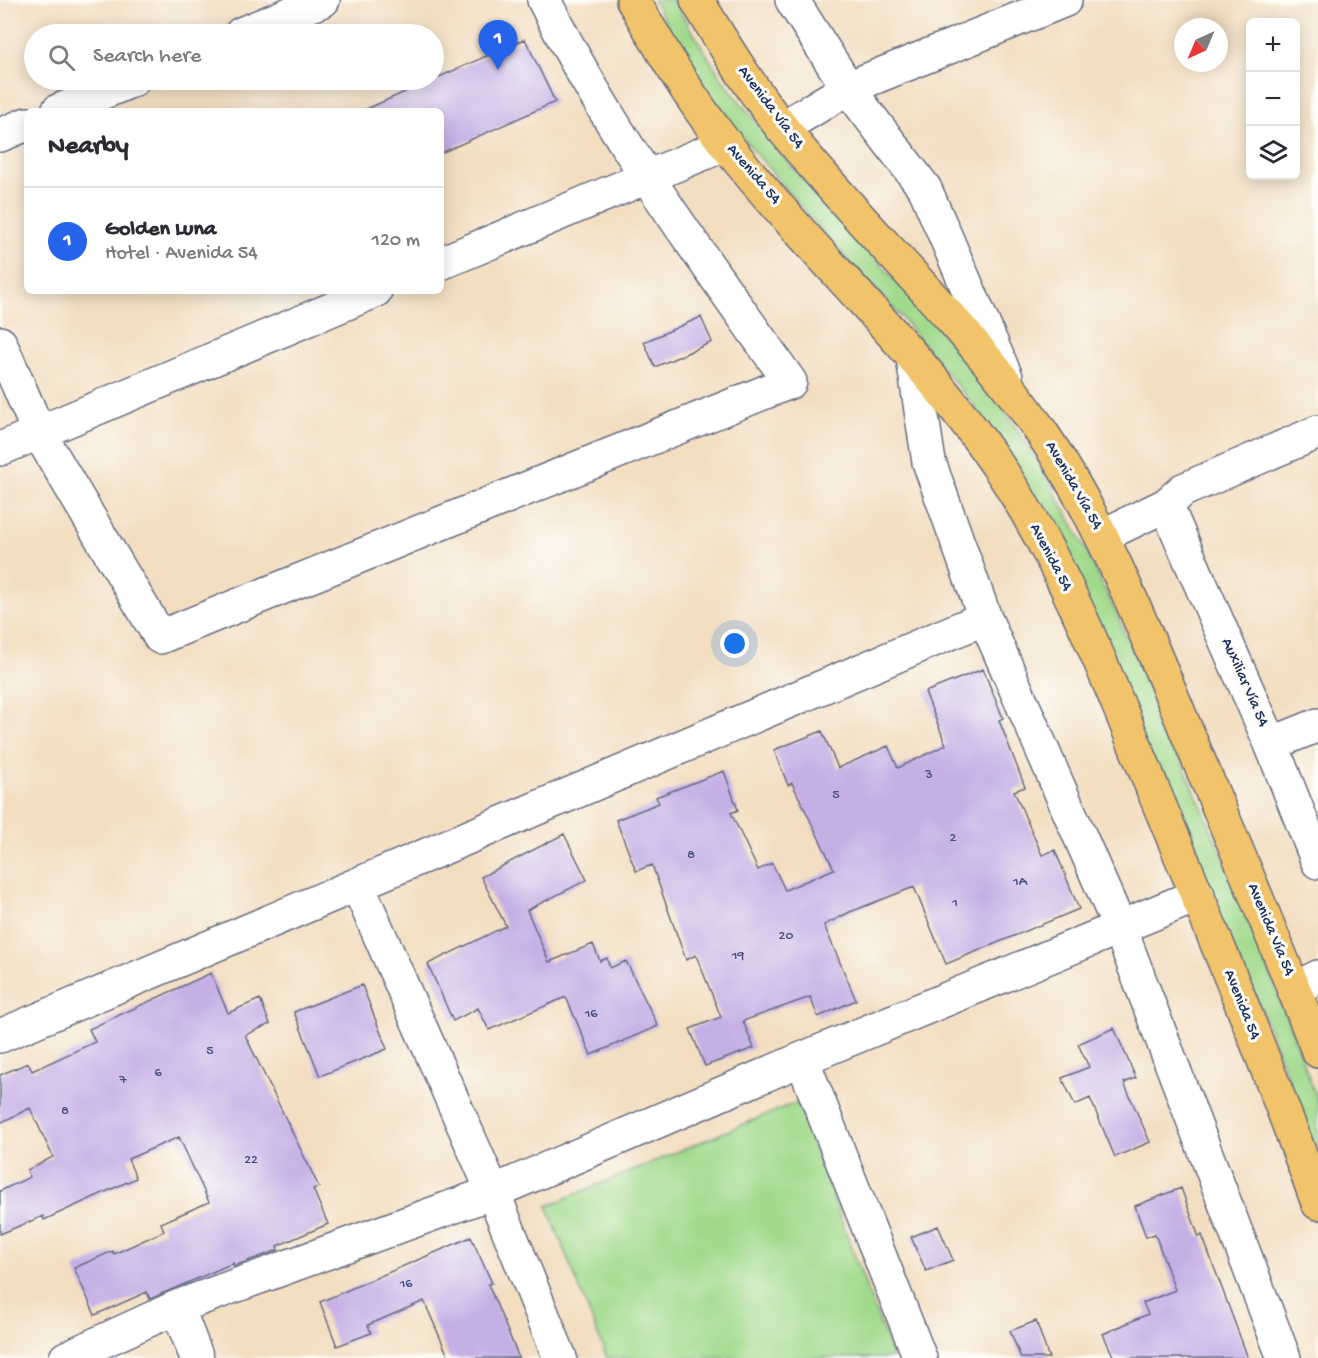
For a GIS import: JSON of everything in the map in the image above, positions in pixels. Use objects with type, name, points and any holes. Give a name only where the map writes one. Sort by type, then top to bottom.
[{"type":"main road","name":"Avenida 54","points":[[633,0],[670,66],[726,144],[913,358],[976,436],[1005,477],[1042,541],[1086,628],[1198,895],[1318,1203]]},
{"type":"main road","name":"Avenida Vía 54","points":[[697,0],[721,41],[782,128],[928,291],[1011,390],[1042,434],[1102,536],[1306,983],[1318,1051]]},
{"type":"street","points":[[265,24],[323,0]]},
{"type":"street","points":[[0,343],[39,433],[160,637],[790,382],[646,176],[568,49],[544,0]]},
{"type":"street","points":[[792,0],[848,88],[924,189],[1011,390]]},
{"type":"street","points":[[782,128],[848,88],[1065,0]]},
{"type":"street","points":[[65,108],[109,90]]},
{"type":"street","points":[[0,135],[24,125]]},
{"type":"street","points":[[444,262],[726,144]]},
{"type":"street","points":[[0,449],[368,294]]},
{"type":"street","points":[[913,358],[929,462],[984,618],[1119,926],[1284,1358]]},
{"type":"street","points":[[1102,536],[1166,506],[1183,490],[1318,432]]},
{"type":"street","name":"Auxiliar Vía 54","points":[[1166,506],[1271,744],[1318,862]]},
{"type":"street","points":[[0,1036],[358,886],[984,618]]},
{"type":"street","points":[[1271,744],[1318,725]]},
{"type":"street","points":[[358,886],[493,1192],[560,1358]]},
{"type":"street","points":[[66,1358],[177,1307],[493,1192],[802,1059],[1198,895]]},
{"type":"street","points":[[802,1059],[920,1358]]},
{"type":"street","points":[[177,1307],[197,1358]]},
{"type":"green space","points":[[653,0],[673,0],[721,78],[790,165],[918,305],[992,393],[1030,449],[1076,530],[1115,611],[1214,835],[1318,1102],[1318,1154],[1258,1001],[974,406],[903,319],[832,243],[744,139],[705,88]]},
{"type":"green space","points":[[797,1102],[893,1358],[607,1358],[547,1206]]},
{"type":"building","points":[[525,39],[555,102],[444,152],[444,108],[369,108],[410,90],[444,90],[444,75]]},
{"type":"building","points":[[701,317],[712,342],[655,367],[644,342]]},
{"type":"building","points":[[983,669],[1003,718],[999,720],[1025,787],[1014,791],[1042,855],[1055,850],[1079,909],[946,964],[914,887],[850,912],[824,925],[856,1000],[818,1017],[810,997],[743,1021],[754,1048],[705,1066],[690,1029],[721,1017],[696,955],[686,960],[652,865],[636,871],[616,820],[659,803],[656,797],[724,771],[738,810],[731,813],[758,870],[772,863],[785,890],[834,869],[792,783],[788,785],[774,750],[822,731],[838,768],[888,746],[898,768],[946,745],[925,692]]},
{"type":"building","points":[[564,834],[587,880],[527,910],[549,962],[593,944],[600,961],[607,958],[610,968],[626,961],[658,1026],[591,1055],[566,997],[489,1030],[478,1008],[453,1021],[428,964],[506,926],[481,877]]},
{"type":"building","points":[[211,973],[228,1013],[260,999],[270,1024],[245,1035],[319,1187],[313,1189],[328,1224],[277,1246],[278,1250],[234,1266],[233,1263],[150,1299],[147,1292],[95,1315],[74,1268],[113,1251],[114,1254],[164,1231],[161,1223],[209,1202],[179,1137],[128,1159],[136,1178],[44,1220],[43,1216],[0,1234],[0,1191],[30,1177],[27,1170],[53,1157],[30,1108],[0,1123],[0,1075],[28,1063],[32,1071],[95,1042],[89,1029]]},
{"type":"building","points":[[362,985],[387,1049],[320,1076],[294,1012]]},
{"type":"building","points":[[1114,1028],[1136,1078],[1124,1083],[1150,1142],[1115,1157],[1090,1098],[1075,1105],[1062,1078],[1089,1067],[1078,1044]]},
{"type":"building","points":[[1181,1188],[1199,1237],[1202,1235],[1248,1358],[1114,1358],[1103,1334],[1148,1314],[1143,1303],[1175,1290],[1155,1234],[1146,1237],[1135,1206]]},
{"type":"building","points":[[938,1226],[953,1260],[926,1271],[911,1237]]},
{"type":"building","points":[[471,1237],[492,1283],[488,1284],[519,1358],[449,1358],[424,1301],[368,1325],[371,1333],[337,1346],[320,1302]]},
{"type":"building","points":[[1036,1321],[1049,1358],[1021,1358],[1010,1331]]},
{"type":"place","name":"Golden Luna","points":[[498,70]]}]
